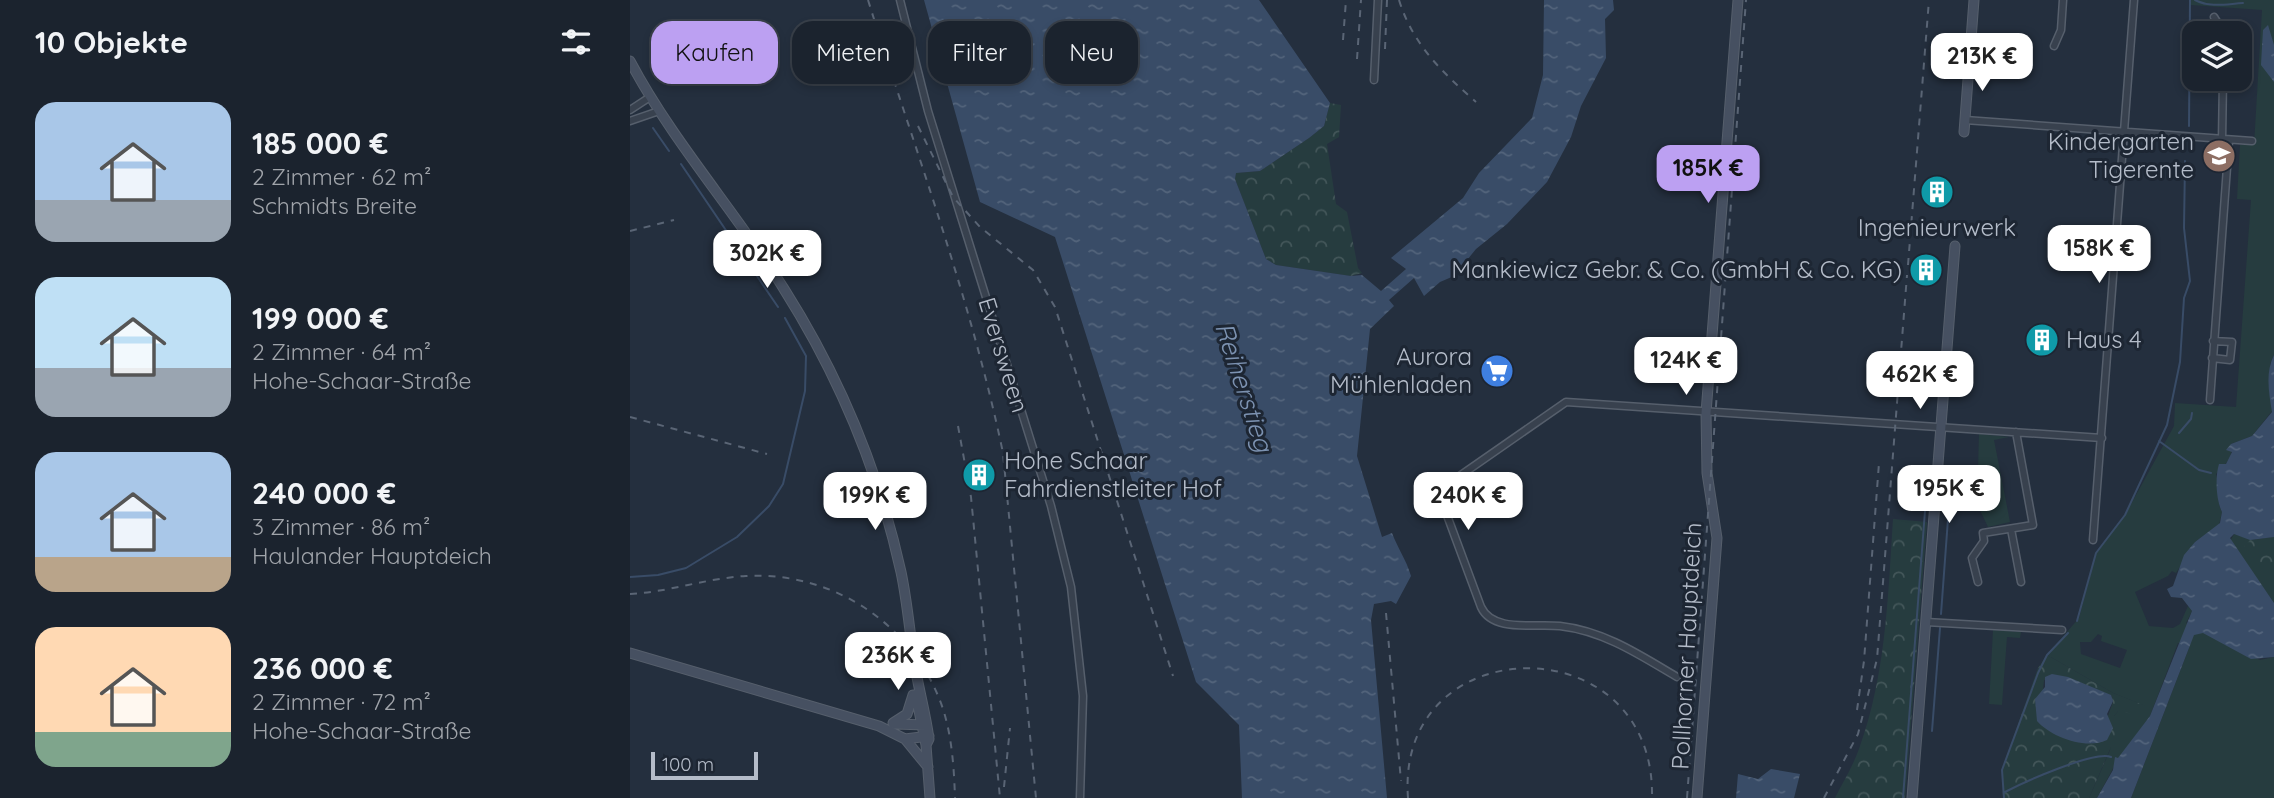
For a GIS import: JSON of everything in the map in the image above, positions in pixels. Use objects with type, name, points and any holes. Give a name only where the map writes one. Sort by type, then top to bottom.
[{"type":"main road","name":"Pollhorner Hauptdeich","points":[[1697,798],[1717,538],[1707,473],[1706,413],[1738,0]]},
{"type":"main road","points":[[1964,132],[1974,0]]},
{"type":"main road","points":[[630,61],[659,111],[776,275],[838,388],[863,447],[893,539],[909,617],[926,739],[930,798]]},
{"type":"main road","points":[[1913,798],[1955,246]]},
{"type":"main road","points":[[630,653],[879,726],[905,738],[926,739]]},
{"type":"main road","points":[[892,723],[909,711],[916,669]]},
{"type":"main road","points":[[879,726],[892,723],[924,725]]},
{"type":"main road","points":[[905,738],[929,769]]},
{"type":"street","name":"Eversween","points":[[900,0],[931,123],[1051,506],[1066,563],[1081,666],[1080,798]]},
{"type":"street","points":[[1374,80],[1378,0]]},
{"type":"street","points":[[2054,46],[2061,30],[2063,0]]},
{"type":"street","points":[[2093,540],[2134,0]]},
{"type":"street","points":[[2214,17],[2216,21]]},
{"type":"street","points":[[2210,400],[2226,140],[2224,91]]},
{"type":"street","points":[[630,110],[650,97]]},
{"type":"street","points":[[630,121],[659,111]]},
{"type":"street","points":[[1965,120],[2124,134],[2252,141]]},
{"type":"street","points":[[2212,358],[2230,360],[2232,342],[2213,341]]},
{"type":"street","points":[[1677,677],[1626,647],[1596,634],[1559,626],[1499,623],[1489,619],[1481,607],[1438,491],[1566,402],[2102,438]]},
{"type":"street","points":[[1978,582],[1972,558],[1984,541],[1983,533],[2034,525],[2016,432]]},
{"type":"street","points":[[2011,529],[2021,582]]},
{"type":"street","points":[[1926,622],[2062,629]]},
{"type":"green space","points":[[2191,0],[2274,0],[2274,355],[2270,364],[2272,411],[2252,436],[2231,444],[2230,457],[2216,474],[2222,512],[2219,525],[2195,542],[2176,573],[2172,571],[2168,576],[2135,592],[2149,626],[2173,628],[2180,624],[2188,606],[2192,611],[2186,623],[2260,660],[2274,657],[2274,798],[2131,798],[2189,648],[2178,643],[2150,716],[2116,763],[2097,798],[2089,798],[2110,750],[2114,716],[2118,711],[2145,706],[2113,693],[2047,655],[2079,618],[2096,553],[2125,515],[2174,426],[2175,403],[2236,407],[2251,200],[2237,199],[2240,145],[2254,145],[2262,10],[2191,5]],"holes":[[[2098,634],[2102,636],[2101,641],[2127,650],[2120,668],[2081,654],[2080,642],[2091,642]]]},
{"type":"green space","points":[[1330,103],[1341,105],[1339,137],[1327,144],[1336,204],[1347,212],[1358,268],[1362,273],[1351,276],[1276,265],[1266,259],[1235,179],[1236,173],[1260,171],[1324,126]]},
{"type":"green space","points":[[1979,434],[2009,437],[1994,440],[2010,522],[1988,527],[1977,504]]},
{"type":"green space","points":[[1893,519],[1927,522],[1905,798],[1835,798],[1859,749],[1875,693],[1884,636]]},
{"type":"green space","points":[[2234,534],[2255,540],[2274,537],[2274,603],[2230,541]]},
{"type":"green space","points":[[2274,537],[2274,592],[2258,565],[2242,549],[2250,540]]},
{"type":"green space","points":[[1993,630],[2021,632],[2020,638],[2007,637],[2002,705],[1989,704]]},
{"type":"green space","points":[[2047,655],[2113,693],[2146,706],[2138,715],[2118,711],[2114,716],[2118,725],[2116,735],[2089,798],[2003,798],[2002,769],[2038,668]],"holes":[[[2044,680],[2111,695],[2113,702],[2108,716],[2043,689]]]},
{"type":"water","name":"Reiherstieg","points":[[924,0],[1259,0],[1330,103],[1324,126],[1309,138],[1260,171],[1236,173],[1235,179],[1266,259],[1276,265],[1351,276],[1362,275],[1381,291],[1406,269],[1391,258],[1463,198],[1479,173],[1532,118],[1543,75],[1544,0],[1613,0],[1614,10],[1605,19],[1606,58],[1581,106],[1571,137],[1547,182],[1507,224],[1476,249],[1454,276],[1440,282],[1424,296],[1414,278],[1389,300],[1394,306],[1370,329],[1357,456],[1382,537],[1392,533],[1411,576],[1396,604],[1391,601],[1374,604],[1371,620],[1387,798],[1242,798],[1239,725],[1196,682],[1055,237],[980,202],[947,84],[1031,84],[1031,21],[930,21]]},
{"type":"water","points":[[2268,25],[2274,45],[2274,82],[2261,65],[2263,30]]},
{"type":"water","points":[[2274,355],[2274,537],[2250,540],[2234,534],[2230,538],[2274,603],[2274,657],[2251,659],[2203,633],[2194,635],[2131,798],[2097,798],[2113,770],[2115,757],[2118,758],[2150,716],[2192,611],[2182,598],[2171,597],[2167,589],[2173,586],[2184,555],[2195,542],[2220,523],[2222,512],[2218,501],[2217,482],[2219,464],[2226,464],[2232,452],[2226,450],[2231,444],[2252,436],[2272,412],[2269,376]]},
{"type":"water","points":[[2052,674],[2068,677],[2111,695],[2113,701],[2107,714],[2113,728],[2107,740],[2099,743],[2079,743],[2060,737],[2037,721],[2035,699],[2045,687],[2045,677]]},
{"type":"water","points":[[1771,769],[1800,774],[1794,798],[1736,798],[1738,774],[1758,779]]},
{"type":"waterway","points":[[2189,126],[2190,0]]},
{"type":"waterway","points":[[2195,0],[2213,5],[2243,3]]},
{"type":"waterway","points":[[653,128],[669,151]]},
{"type":"waterway","points":[[2077,621],[2096,553],[2125,515],[2167,425],[2180,362],[2184,298],[2190,281],[2184,228],[2185,161]]},
{"type":"waterway","points":[[681,164],[778,307]]},
{"type":"waterway","points":[[630,577],[658,575],[686,568],[737,537],[769,506],[783,484],[805,391],[806,356],[785,318]]},
{"type":"waterway","points":[[2179,433],[2191,419],[2192,413]]},
{"type":"waterway","points":[[2159,441],[2199,470],[2211,473]]},
{"type":"waterway","points":[[1903,798],[1925,511]]},
{"type":"waterway","points":[[1941,614],[1948,519]]},
{"type":"waterway","points":[[1932,731],[1940,628]]},
{"type":"waterway","points":[[2004,798],[2002,770],[2038,673],[2047,655],[2068,633]]},
{"type":"waterway","points":[[2005,792],[2090,758],[2111,757]]},
{"type":"railway","points":[[868,0],[959,282],[1003,453],[1036,798]]},
{"type":"railway","points":[[1343,40],[1346,0]]},
{"type":"railway","points":[[1357,59],[1361,0]]},
{"type":"railway","points":[[1385,49],[1387,0]]},
{"type":"railway","points":[[1399,0],[1412,31],[1430,57],[1476,102]]},
{"type":"railway","points":[[1687,798],[1746,0]]},
{"type":"railway","points":[[1908,265],[1929,0]]},
{"type":"railway","points":[[918,126],[953,197],[980,227],[1033,270],[1055,307],[1173,676]]},
{"type":"railway","points":[[630,231],[674,220]]},
{"type":"railway","points":[[1824,798],[1858,734],[1877,659],[1907,275]]},
{"type":"railway","points":[[630,417],[767,454]]},
{"type":"railway","points":[[958,426],[971,497],[1000,798]]},
{"type":"railway","points":[[1857,710],[1864,661],[1879,463]]},
{"type":"railway","points":[[630,594],[731,577],[778,577],[810,583],[867,609],[913,652],[930,679],[949,730],[955,798]]},
{"type":"railway","points":[[1386,613],[1401,781]]},
{"type":"railway","points":[[1408,798],[1415,742],[1441,701],[1481,677],[1527,668],[1573,676],[1614,700],[1642,741],[1652,798]]},
{"type":"railway","points":[[1004,787],[1010,728]]},
{"type":"place","name":"Kindergarten Tigerente","points":[[2219,156]]},
{"type":"place","name":"Ingenieurwerk","points":[[1937,192]]},
{"type":"place","name":"Mankiewicz Gebr. & Co. (GmbH & Co. KG)","points":[[1926,270]]},
{"type":"place","name":"Haus 4","points":[[2042,340]]},
{"type":"place","name":"Aurora Mühlenladen","points":[[1497,371]]},
{"type":"place","name":"Hohe Schaar Fahrdienstleiter Hof","points":[[979,475]]}]
